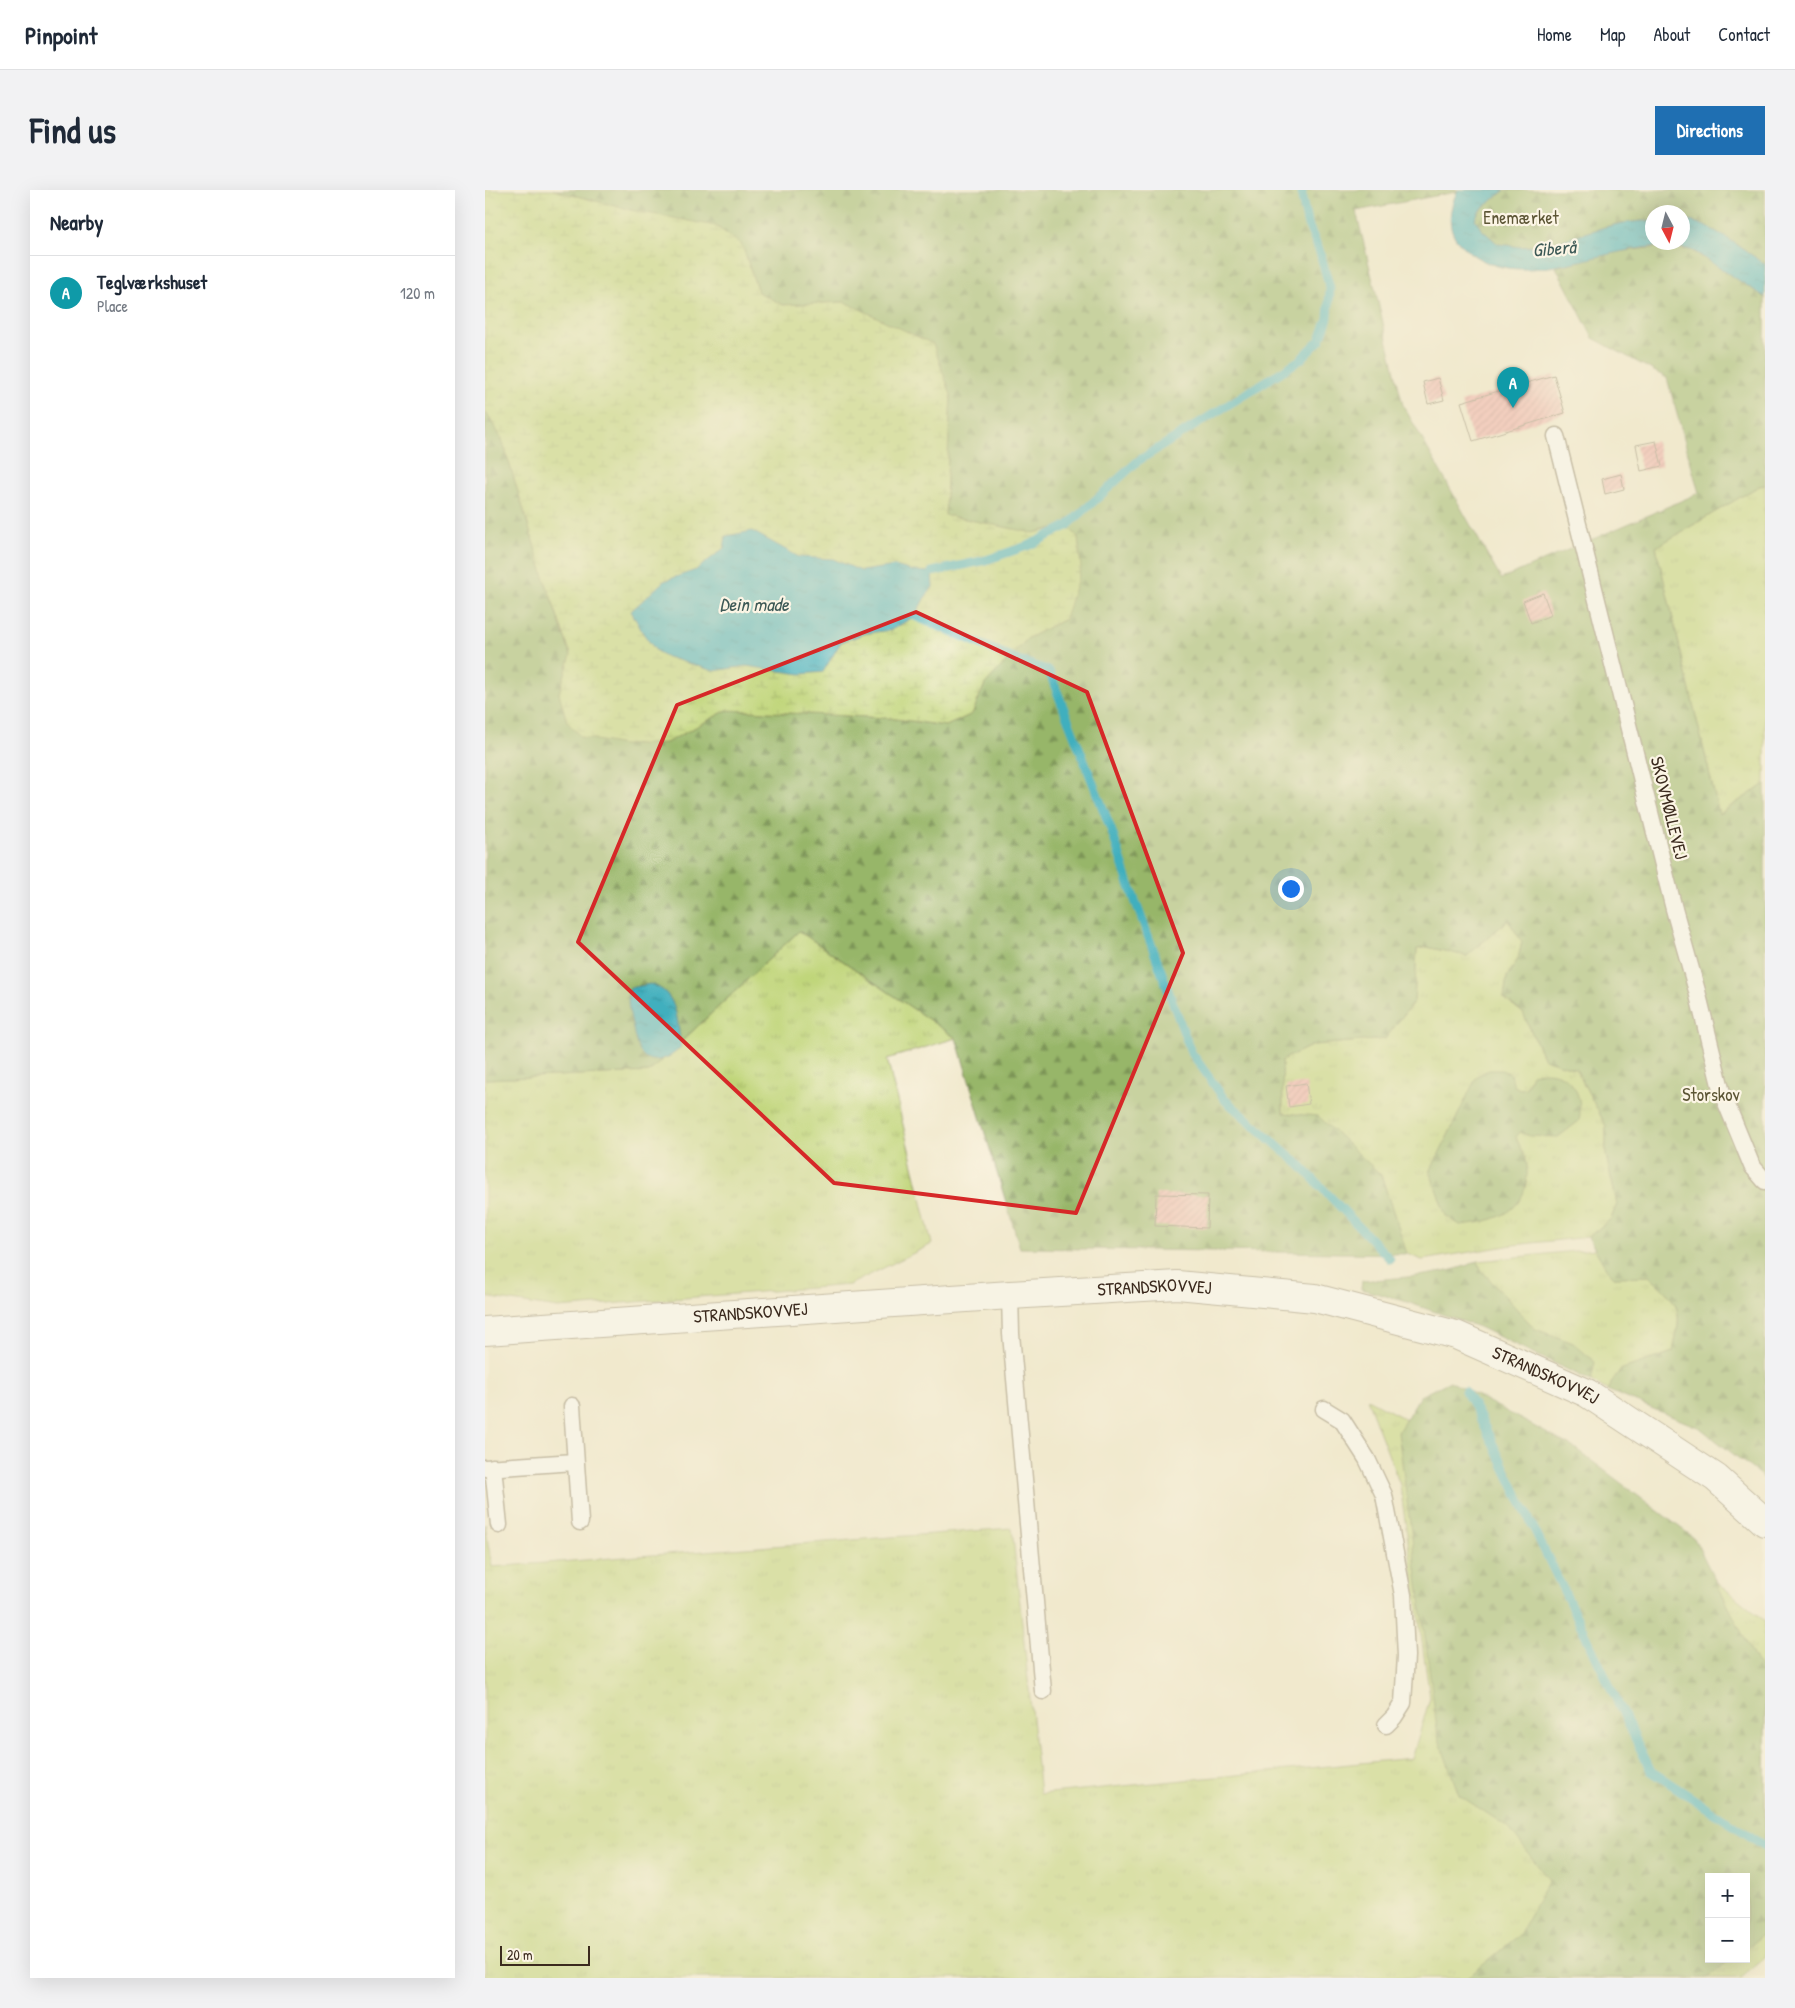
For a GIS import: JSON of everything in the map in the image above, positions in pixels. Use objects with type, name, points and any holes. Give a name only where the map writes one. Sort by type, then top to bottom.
[{"type":"street","name":"STRANDSKOVVEJ","points":[[485,1331],[1009,1294],[1187,1286],[1315,1298],[1456,1335],[1587,1393],[1716,1478],[1765,1522]]},
{"type":"lane","name":"SKOVMØLLEVEJ","points":[[1556,436],[1671,899],[1722,1093],[1752,1166],[1765,1181]]},
{"type":"lane","points":[[1009,1294],[1043,1691]]},
{"type":"lane","points":[[572,1406],[580,1522]]},
{"type":"lane","points":[[1324,1409],[1342,1420],[1367,1459],[1384,1495],[1403,1596],[1407,1656],[1403,1703],[1394,1718],[1386,1725]]},
{"type":"lane","points":[[499,1525],[489,1468],[575,1462]]},
{"type":"highlighted area","points":[[916,612],[1087,692],[1183,953],[1076,1213],[834,1183],[578,942],[677,705]]},
{"type":"green space","points":[[485,190],[553,190],[631,210],[716,226],[742,245],[758,292],[783,305],[845,302],[933,344],[951,395],[945,515],[1033,533],[1067,526],[1078,537],[1081,568],[1065,619],[1028,638],[985,684],[972,714],[946,726],[889,718],[727,710],[666,743],[623,745],[581,737],[567,722],[559,693],[571,655],[544,577],[502,439],[485,411]]},
{"type":"green space","name":"Storskov","points":[[553,190],[1458,190],[1456,192],[1356,211],[1403,405],[1501,579],[1699,493],[1667,378],[1593,338],[1556,267],[1615,252],[1645,249],[1691,250],[1765,297],[1765,485],[1759,486],[1656,547],[1719,814],[1765,784],[1765,1479],[1700,1428],[1607,1390],[1620,1370],[1673,1352],[1678,1325],[1677,1309],[1669,1295],[1649,1276],[1614,1277],[1606,1268],[1588,1237],[1611,1219],[1617,1204],[1606,1155],[1606,1126],[1576,1069],[1544,1059],[1523,1013],[1504,998],[1507,977],[1518,959],[1522,942],[1508,920],[1467,956],[1427,947],[1417,949],[1414,1001],[1385,1039],[1313,1045],[1282,1060],[1283,1113],[1318,1116],[1381,1175],[1407,1254],[1020,1248],[956,1038],[799,931],[649,1072],[485,1079],[485,411],[502,439],[544,577],[571,656],[559,693],[666,743],[727,710],[889,718],[946,726],[972,714],[985,684],[1028,638],[1065,619],[1079,552],[1078,537],[1058,527],[1033,533],[945,515],[951,395],[845,302],[783,305],[758,292],[742,245],[631,210]]},
{"type":"green space","name":"Enemærket","points":[[1505,190],[1765,190],[1765,264],[1715,231],[1690,221],[1690,205],[1645,205],[1645,221],[1605,227],[1546,245],[1520,247],[1498,244],[1481,229],[1475,219],[1479,211]]},
{"type":"green space","points":[[1765,485],[1765,784],[1719,814],[1656,547],[1759,486]]},
{"type":"green space","points":[[1508,920],[1522,942],[1518,959],[1507,977],[1504,998],[1523,1013],[1544,1059],[1576,1069],[1606,1126],[1606,1155],[1617,1204],[1611,1219],[1588,1237],[1513,1245],[1422,1260],[1407,1254],[1381,1175],[1318,1117],[1283,1113],[1282,1060],[1313,1045],[1385,1039],[1414,1001],[1417,949],[1427,947],[1467,956]]},
{"type":"green space","points":[[799,931],[956,1038],[887,1059],[932,1244],[849,1285],[558,1308],[485,1297],[485,1079],[649,1072]]},
{"type":"green space","points":[[1489,1070],[1502,1070],[1510,1074],[1514,1086],[1520,1089],[1526,1088],[1532,1074],[1544,1072],[1563,1076],[1570,1082],[1579,1099],[1579,1121],[1558,1137],[1530,1136],[1520,1132],[1516,1137],[1527,1166],[1523,1194],[1517,1204],[1499,1217],[1487,1221],[1460,1225],[1446,1216],[1430,1172],[1477,1076]]},
{"type":"green space","points":[[1595,1249],[1606,1268],[1614,1277],[1649,1276],[1672,1300],[1678,1314],[1673,1352],[1620,1370],[1607,1390],[1591,1381],[1573,1343],[1535,1329],[1481,1270],[1478,1261]]},
{"type":"green space","points":[[1478,1261],[1481,1270],[1535,1329],[1573,1343],[1595,1362],[1591,1381],[1479,1327],[1401,1300],[1361,1289],[1362,1281],[1436,1273]]},
{"type":"green space","points":[[1450,1381],[1576,1449],[1694,1538],[1758,1665],[1765,1672],[1765,1933],[1750,1945],[1750,1873],[1705,1873],[1705,1963],[1726,1963],[1707,1978],[1467,1978],[1519,1935],[1549,1880],[1508,1827],[1459,1795],[1438,1736],[1398,1432],[1420,1396]]},
{"type":"green space","points":[[1367,1399],[1712,1578],[1765,1621],[1765,1958],[1741,1978],[485,1978],[485,1524],[492,1567],[1012,1528],[1040,1794],[1412,1758],[1430,1698],[1400,1485]]},
{"type":"water","name":"Giberå","points":[[1458,190],[1505,190],[1479,211],[1475,219],[1481,229],[1498,244],[1520,247],[1546,245],[1605,227],[1645,221],[1645,248],[1538,268],[1508,268],[1481,260],[1457,240],[1450,222],[1453,202]]},
{"type":"water","points":[[1690,221],[1705,226],[1725,237],[1765,264],[1765,297],[1717,266],[1691,250]]},
{"type":"water","name":"Dein made","points":[[752,531],[799,557],[833,559],[861,571],[895,566],[912,571],[932,572],[933,587],[915,616],[891,630],[867,633],[841,642],[823,672],[801,674],[746,666],[714,671],[667,657],[656,651],[631,611],[664,581],[696,570],[724,548],[726,536]]},
{"type":"water","points":[[650,984],[667,994],[675,1009],[681,1047],[671,1056],[658,1060],[645,1058],[641,1054],[634,1036],[628,1005],[630,988]]},
{"type":"building","points":[[1554,375],[1565,413],[1473,441],[1461,402]]},
{"type":"building","points":[[1438,378],[1444,400],[1428,404],[1423,382]]},
{"type":"building","points":[[1656,441],[1662,466],[1641,471],[1636,445]]},
{"type":"building","points":[[1621,474],[1624,489],[1605,494],[1602,479]]},
{"type":"building","points":[[1543,593],[1551,615],[1531,623],[1523,601]]},
{"type":"building","points":[[1306,1083],[1309,1104],[1289,1107],[1286,1086]]},
{"type":"building","points":[[1156,1194],[1208,1195],[1207,1228],[1155,1226]]},
{"type":"waterway","points":[[932,572],[986,560],[1030,545],[1067,526],[1138,461],[1300,360],[1320,340],[1328,318],[1330,288],[1320,253],[1307,222],[1302,190]]},
{"type":"waterway","points":[[915,616],[1018,660],[1049,671],[1111,829],[1129,884],[1191,1052],[1225,1100],[1299,1164],[1390,1259]]},
{"type":"waterway","points":[[1465,1391],[1478,1413],[1651,1771],[1765,1846]]},
{"type":"place","name":"Teglværkshuset","points":[[1513,408]]}]
